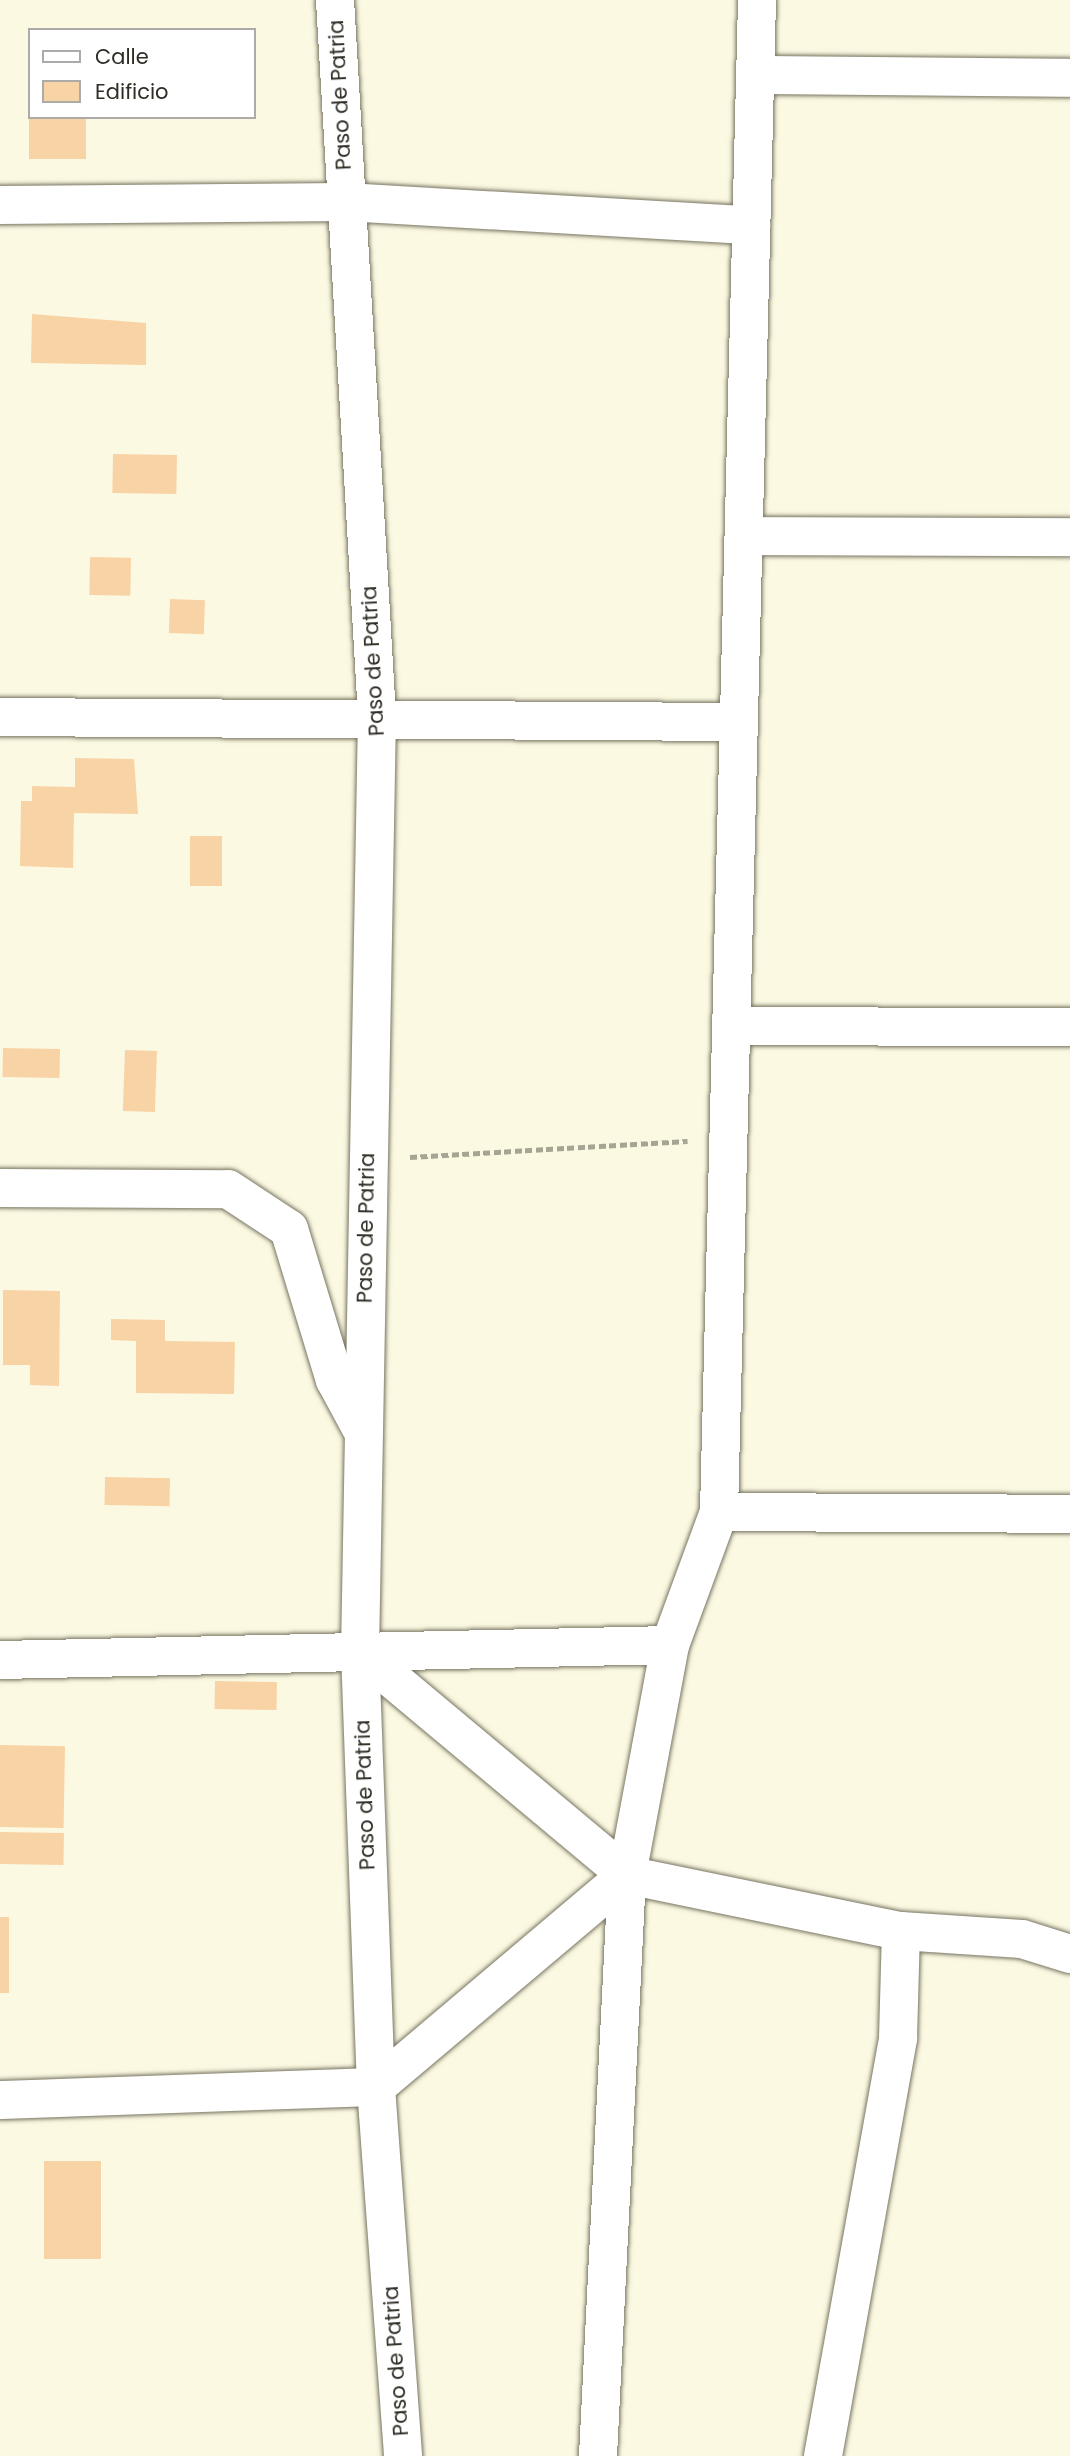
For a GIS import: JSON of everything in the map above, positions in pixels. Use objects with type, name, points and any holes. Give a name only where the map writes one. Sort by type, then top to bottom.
[{"type":"street","name":"Paso de Patria","points":[[335,0],[377,716],[360,1652],[376,2087],[403,2456]]},
{"type":"street","points":[[598,2456],[627,1875],[670,1645],[719,1512],[757,0]]},
{"type":"street","points":[[756,75],[1070,78]]},
{"type":"street","points":[[0,205],[345,202],[751,226]]},
{"type":"street","points":[[744,536],[1070,537]]},
{"type":"street","points":[[0,717],[377,716],[739,723]]},
{"type":"street","points":[[731,1026],[1070,1027]]},
{"type":"street","points":[[0,1188],[228,1189],[289,1229],[335,1380],[362,1430]]},
{"type":"street","points":[[719,1512],[1070,1514]]},
{"type":"street","points":[[0,1660],[670,1645]]},
{"type":"street","points":[[360,1652],[627,1875],[901,1931],[1023,1939],[1070,1954]]},
{"type":"street","points":[[0,2100],[376,2087],[627,1875]]},
{"type":"street","points":[[823,2456],[898,2038],[901,1931]]},
{"type":"path","points":[[368,1159],[729,1138]]},
{"type":"building","points":[[29,119],[86,119],[86,159],[29,159]]},
{"type":"building","points":[[32,314],[146,323],[146,365],[31,363]]},
{"type":"building","points":[[113,454],[177,455],[176,494],[112,493]]},
{"type":"building","points":[[90,557],[131,558],[130,596],[89,595]]},
{"type":"building","points":[[170,599],[205,600],[204,634],[169,633]]},
{"type":"building","points":[[75,758],[134,759],[138,814],[74,813],[73,868],[20,866],[21,801],[32,801],[32,786],[75,787]]},
{"type":"building","points":[[190,836],[222,836],[222,886],[190,886]]},
{"type":"building","points":[[3,1048],[60,1049],[59,1078],[2,1077]]},
{"type":"building","points":[[125,1050],[157,1051],[155,1112],[123,1111]]},
{"type":"building","points":[[3,1290],[60,1291],[59,1386],[30,1385],[30,1365],[3,1365]]},
{"type":"building","points":[[111,1319],[165,1320],[165,1341],[235,1342],[234,1394],[136,1393],[136,1341],[111,1340]]},
{"type":"building","points":[[105,1477],[170,1478],[170,1506],[105,1505]]},
{"type":"building","points":[[215,1681],[277,1682],[277,1710],[215,1709]]},
{"type":"building","points":[[0,1745],[65,1746],[64,1828],[0,1827]]},
{"type":"building","points":[[0,1832],[64,1833],[63,1865],[0,1864]]},
{"type":"building","points":[[0,1917],[9,1917],[9,1993],[0,1993]]},
{"type":"building","points":[[44,2161],[101,2161],[101,2259],[44,2259]]}]
